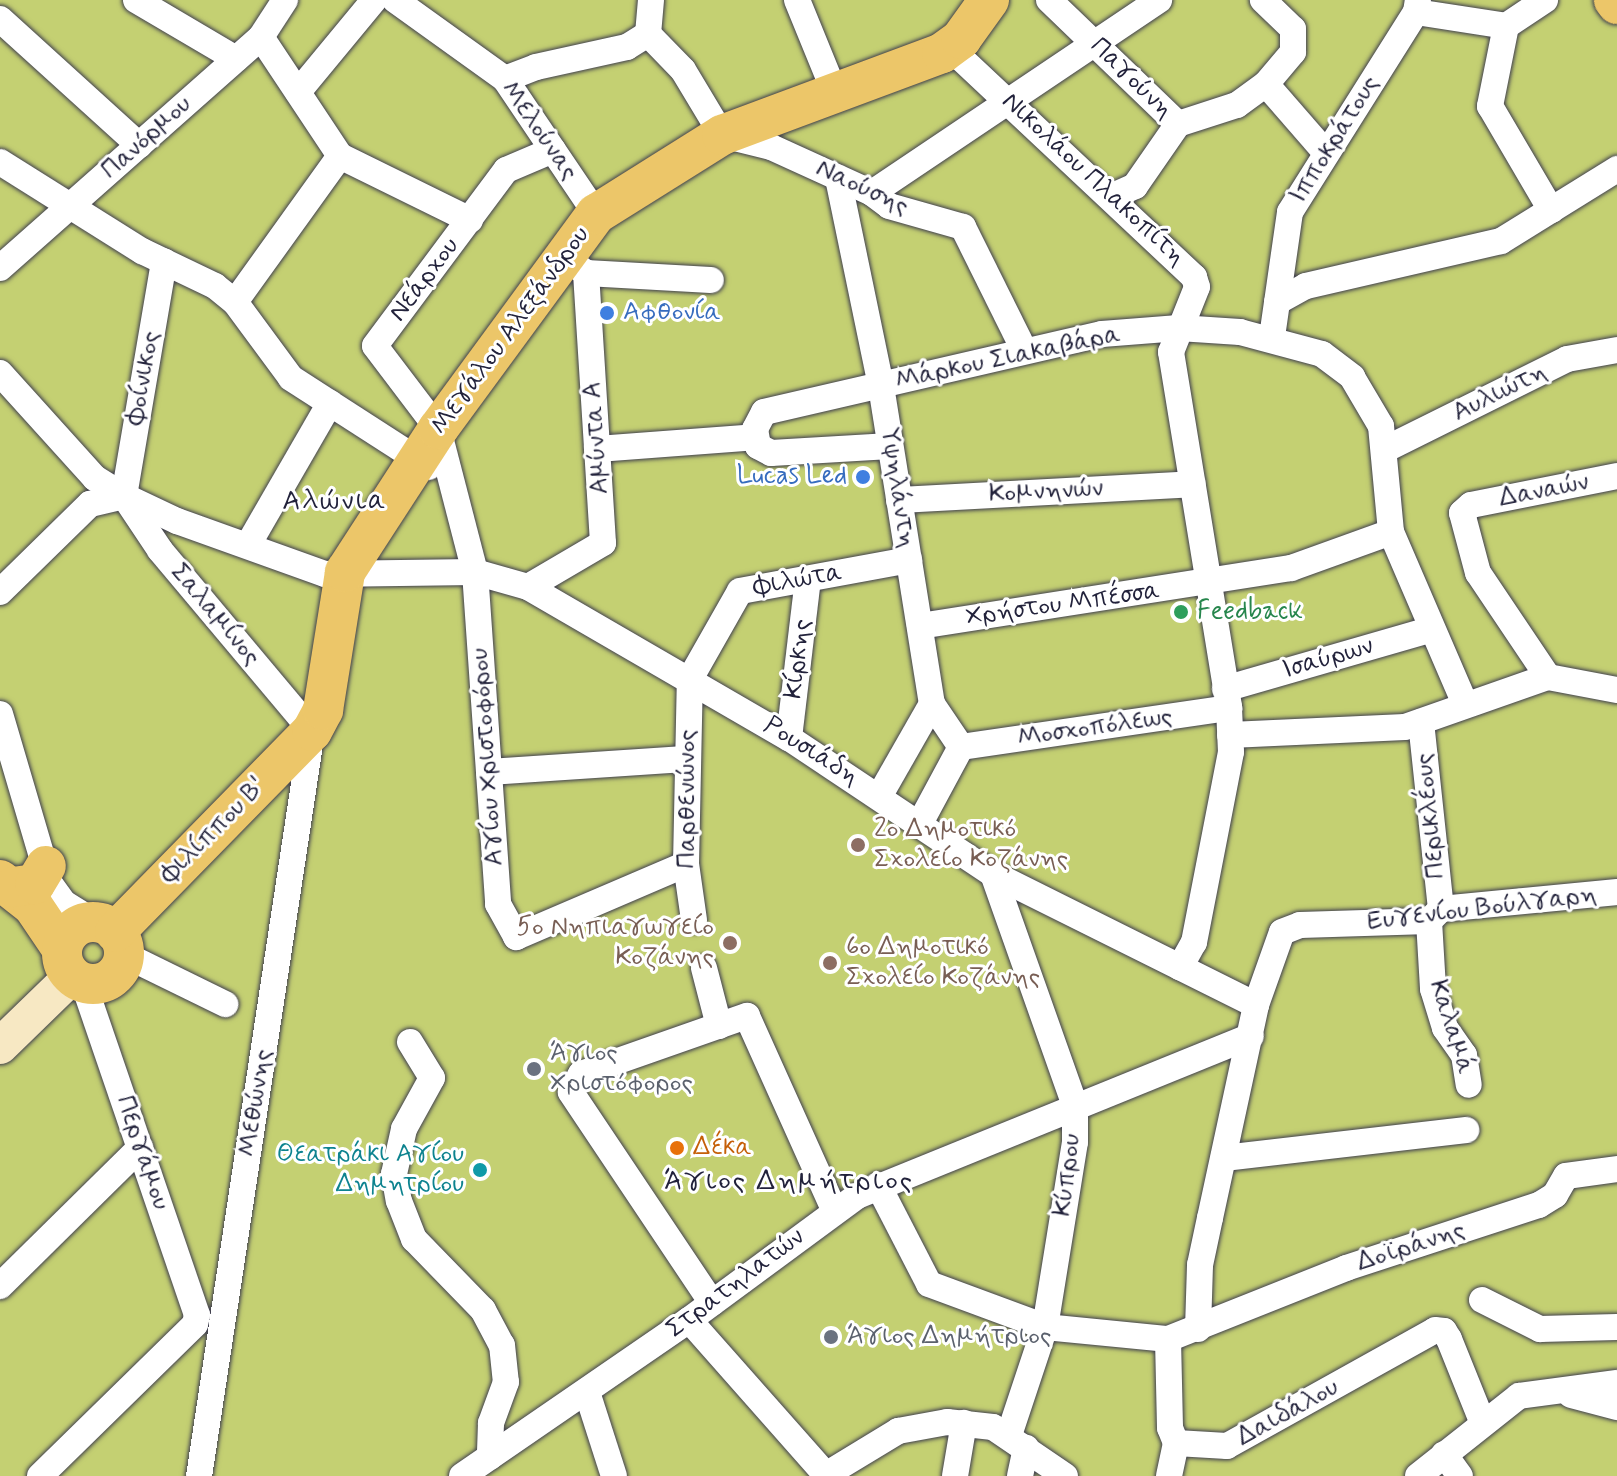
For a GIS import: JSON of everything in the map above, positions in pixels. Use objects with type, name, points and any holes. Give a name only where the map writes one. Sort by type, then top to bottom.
[{"type":"main road","name":"Μεγάλου Αλεξάνδρου","points":[[312,731],[323,710],[345,572],[428,444],[576,265],[596,214],[722,135],[950,48],[989,0]]},
{"type":"main road","name":"Φιλίππου Β'","points":[[111,936],[312,731]]},
{"type":"main road","points":[[6,883],[35,884],[46,866]]},
{"type":"main road","points":[[0,1046],[72,969],[77,927],[111,936],[119,969],[107,980],[72,969],[6,883]]},
{"type":"street","points":[[136,0],[236,59]]},
{"type":"street","name":"Πανόρμου","points":[[0,268],[261,37],[285,0]]},
{"type":"street","points":[[298,92],[374,0]]},
{"type":"street","name":"Μελούνας","points":[[395,0],[505,79],[596,214]]},
{"type":"street","points":[[651,0],[648,34],[683,70],[722,135]]},
{"type":"street","points":[[797,0],[835,93]]},
{"type":"street","name":"Παγούνη","points":[[1049,0],[1178,124]]},
{"type":"street","points":[[872,193],[1159,0]]},
{"type":"street","points":[[1113,196],[1135,186],[1178,124],[1237,105],[1266,84],[1293,52],[1297,39],[1284,17],[1263,0]]},
{"type":"street","points":[[1545,0],[1506,26],[1490,106],[1551,210]]},
{"type":"street","points":[[1417,6],[1506,26]]},
{"type":"street","name":"Ιπποκράτους","points":[[1272,337],[1290,212],[1417,6]]},
{"type":"street","points":[[0,19],[139,145]]},
{"type":"street","points":[[505,79],[536,67],[614,51],[648,34]]},
{"type":"street","points":[[261,37],[340,156],[470,220]]},
{"type":"street","name":"Νικολάου Πλακοπίτη","points":[[950,48],[1113,196],[1194,277],[1197,287],[1179,328]]},
{"type":"street","points":[[1266,84],[1326,153]]},
{"type":"street","name":"Ναούσης","points":[[722,135],[771,147],[872,193],[889,206],[963,227],[1024,350]]},
{"type":"street","name":"Νεάρχου","points":[[428,444],[375,346],[506,170],[553,150]]},
{"type":"street","points":[[235,302],[340,156]]},
{"type":"street","points":[[0,162],[164,261],[215,286],[235,302],[276,363],[330,403],[428,444],[452,482]]},
{"type":"street","points":[[1277,302],[1306,286],[1501,241],[1617,169]]},
{"type":"street","name":"Υψηλάντη","points":[[838,178],[881,386],[932,704],[961,747]]},
{"type":"street","name":"Φοίνικος","points":[[124,496],[164,261]]},
{"type":"street","points":[[576,265],[711,280]]},
{"type":"street","name":"Αμύντα A","points":[[528,587],[603,543],[597,449],[576,265]]},
{"type":"street","points":[[1179,328],[1171,352],[1227,699],[1230,735],[1194,942],[1180,967]]},
{"type":"street","name":"Μάρκου Σιακαβάρα","points":[[755,437],[764,412],[1102,334],[1179,328],[1272,337],[1322,354],[1352,377],[1370,402],[1386,449],[1391,532],[1430,630],[1465,704]]},
{"type":"street","name":"Αυλιώτη","points":[[1386,449],[1567,359],[1617,350]]},
{"type":"street","points":[[0,373],[95,478],[124,496]]},
{"type":"street","points":[[248,545],[330,403]]},
{"type":"street","points":[[597,449],[755,437],[758,446],[771,453],[890,446]]},
{"type":"street","name":"Αγίου Χριστοφόρου","points":[[428,444],[452,482],[475,572],[498,904],[516,937],[686,864]]},
{"type":"street","name":"Δαναών","points":[[1548,677],[1478,573],[1462,523],[1462,513],[1471,505],[1617,476]]},
{"type":"street","points":[[90,504],[95,478]]},
{"type":"street","name":"Κομνηνών","points":[[899,500],[1193,484]]},
{"type":"street","points":[[0,592],[90,504],[124,496]]},
{"type":"street","name":"Ρουσιάδη","points":[[124,496],[325,574],[475,572],[528,587],[789,738],[880,795],[993,874],[1256,1005]]},
{"type":"street","name":"Σαλαμίνος","points":[[124,496],[160,550],[312,731]]},
{"type":"street","name":"Χρήστου Μπέσσα","points":[[920,626],[1291,568],[1391,532]]},
{"type":"street","name":"Φιλώτα","points":[[690,679],[740,591],[909,560]]},
{"type":"street","name":"Κίρκης","points":[[789,738],[808,579]]},
{"type":"street","name":"Ισαύρων","points":[[1227,699],[1430,630]]},
{"type":"street","points":[[1230,735],[1383,731],[1421,722],[1548,677],[1617,690]]},
{"type":"street","name":"Παρθενώνος","points":[[690,679],[685,759],[686,864],[694,920]]},
{"type":"street","name":"Μοσχοπόλεως","points":[[961,747],[1227,699]]},
{"type":"street","points":[[880,795],[932,704]]},
{"type":"street","points":[[0,714],[55,893],[111,936],[225,1004]]},
{"type":"street","name":"Περικλέους","points":[[1421,722],[1435,915]]},
{"type":"street","name":"Μεθώνης","points":[[199,1476],[312,731]]},
{"type":"street","points":[[920,823],[961,747]]},
{"type":"street","points":[[489,772],[685,759]]},
{"type":"street","name":"Κύπρου","points":[[993,874],[1075,1106],[1075,1142],[1045,1327],[1018,1442],[1020,1476]]},
{"type":"street","name":"Ευγενίου Βούλγαρη","points":[[1256,1005],[1282,932],[1300,925],[1435,915],[1617,892]]},
{"type":"street","name":"Καλαμά","points":[[1435,915],[1433,989],[1445,1028],[1464,1055],[1469,1085]]},
{"type":"street","points":[[704,968],[719,1026]]},
{"type":"street","name":"Περγάμου","points":[[40,1476],[195,1324],[197,1315],[140,1148],[72,969]]},
{"type":"street","points":[[1198,1329],[1200,1265],[1256,1005]]},
{"type":"street","points":[[712,1303],[571,1092],[581,1074],[747,1016],[834,1210]]},
{"type":"street","name":"Στρατηλατών","points":[[463,1476],[689,1320],[834,1210],[878,1185],[1251,1036]]},
{"type":"street","points":[[410,1042],[432,1078],[404,1129],[394,1174],[399,1201],[414,1239],[483,1310],[502,1345],[506,1382],[491,1423],[490,1457]]},
{"type":"street","points":[[1224,1158],[1466,1130]]},
{"type":"street","points":[[0,1286],[140,1148]]},
{"type":"street","name":"Δοϊράνης","points":[[1168,1339],[1346,1268],[1539,1205],[1555,1195],[1566,1176],[1617,1169]]},
{"type":"street","points":[[878,1185],[929,1284],[1045,1327],[1168,1339],[1170,1428],[1176,1443],[1169,1476]]},
{"type":"street","points":[[1482,1300],[1540,1329],[1617,1327]]},
{"type":"street","points":[[689,1320],[826,1475],[898,1431],[964,1423],[1018,1442],[1065,1476]]},
{"type":"street","name":"Δαιδάλου","points":[[1176,1443],[1227,1446],[1409,1344],[1444,1331],[1482,1421]]},
{"type":"street","points":[[1418,1476],[1482,1421],[1519,1396],[1544,1390],[1617,1383]]},
{"type":"street","points":[[1544,1390],[1617,1407]]},
{"type":"street","points":[[587,1392],[614,1476]]},
{"type":"street","points":[[955,1476],[964,1423]]},
{"type":"street","points":[[1444,1454],[1460,1476]]},
{"type":"green space","points":[[0,0],[1617,0],[1617,1476],[0,1476]]},
{"type":"place","name":"Αφθονία","points":[[607,313]]},
{"type":"place","name":"Lucas Led","points":[[863,477]]},
{"type":"place","name":"Feedback","points":[[1181,612]]},
{"type":"place","name":"2ο Δημοτικό Σχολείο Κοζάνης","points":[[858,845]]},
{"type":"place","name":"5ο Νηπιαγωγείο Κοζάνης","points":[[730,943]]},
{"type":"place","name":"6ο Δημοτικό Σχολείο Κοζάνης","points":[[830,963]]},
{"type":"place","name":"Άγιος Χριστόφορος","points":[[534,1069]]},
{"type":"place","name":"Δέκα","points":[[677,1148]]},
{"type":"place","name":"Θεατράκι Αγίου Δημητρίου","points":[[480,1170]]},
{"type":"place","name":"Άγιος Δημήτριος","points":[[831,1337]]},
{"type":"district","name":"Αλώνια","points":[[335,502]]},
{"type":"district","name":"Άγιος Δημήτριος","points":[[789,1182]]}]
